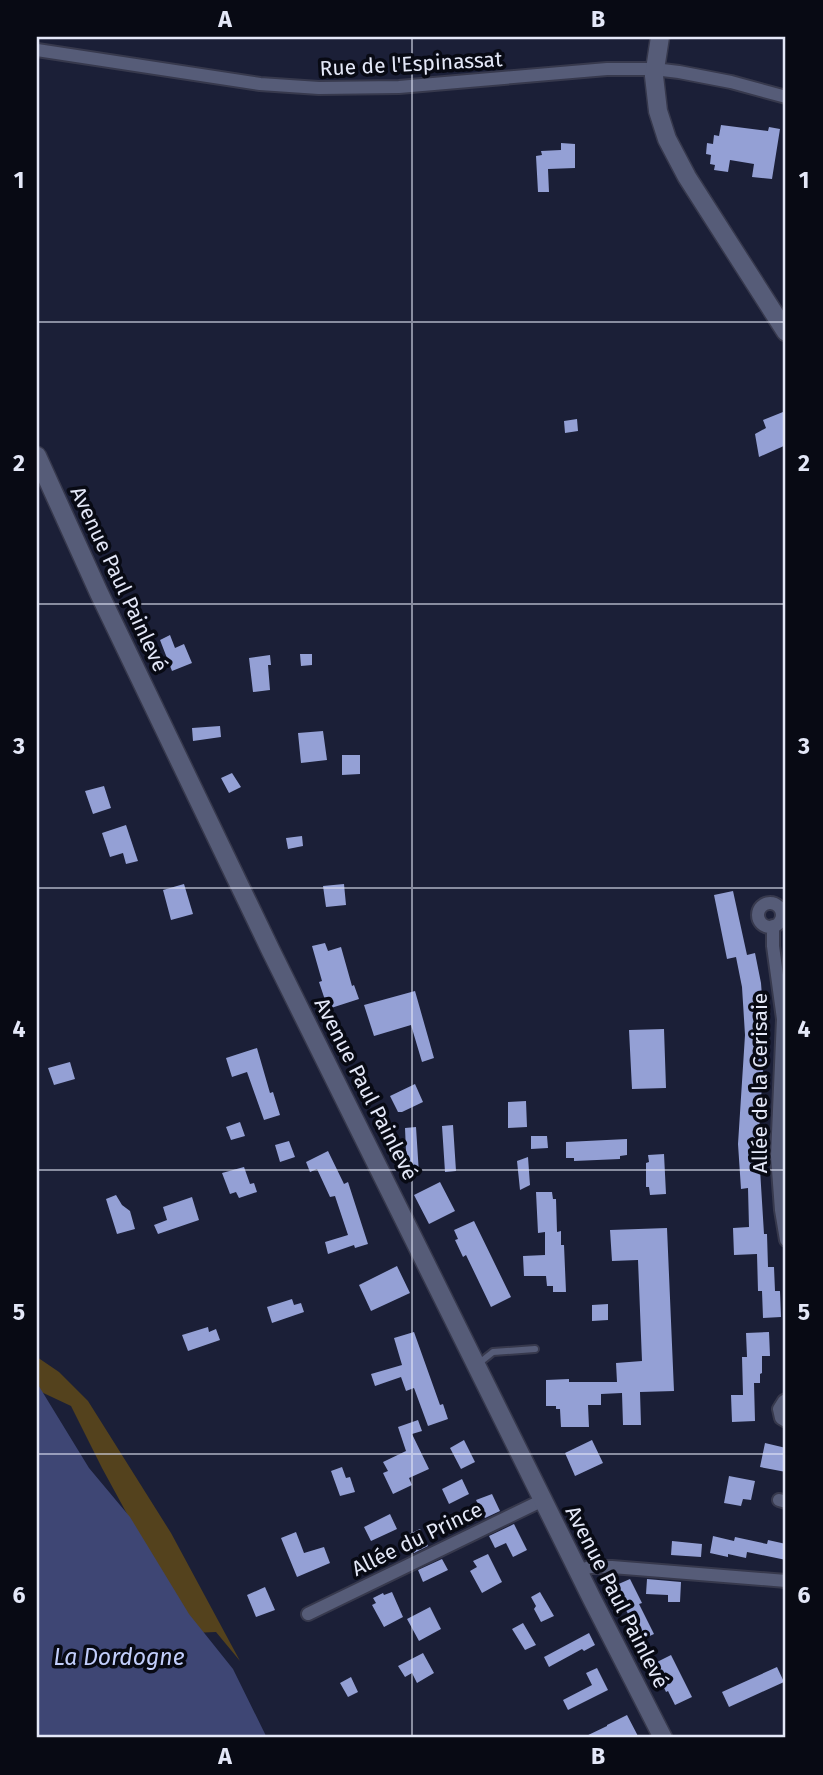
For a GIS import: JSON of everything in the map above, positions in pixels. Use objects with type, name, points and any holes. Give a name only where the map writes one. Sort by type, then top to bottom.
[{"type":"main road","points":[[660,37],[654,69],[658,111],[667,139],[687,177],[786,332]]},
{"type":"main road","name":"Avenue Paul Painlevé","points":[[37,456],[105,605],[271,951],[663,1738]]},
{"type":"street","name":"Rue de l'Espinassat","points":[[37,50],[260,84],[319,88],[399,87],[607,69],[654,69],[730,82],[786,97]]},
{"type":"street","name":"Allée de la Cerisaie","points":[[773,926],[773,946],[783,1019],[777,1156],[786,1240]]},
{"type":"street","points":[[786,1400],[779,1409],[780,1418],[786,1421]]},
{"type":"street","name":"Allée du Prince","points":[[308,1614],[543,1500]]},
{"type":"street","points":[[578,1571],[590,1567],[612,1567],[786,1581]]},
{"type":"lane","points":[[476,1365],[493,1352],[535,1349]]},
{"type":"shaded area","points":[[37,1357],[59,1372],[88,1401],[171,1533],[240,1661],[216,1632],[192,1633],[71,1406],[37,1390]]},
{"type":"water","name":"La Dordogne","points":[[37,1383],[89,1468],[130,1517],[189,1614],[233,1669],[267,1738],[37,1738]]},
{"type":"building","points":[[721,125],[768,131],[769,127],[780,129],[772,179],[752,177],[754,164],[730,160],[728,172],[714,170],[715,165],[710,164],[711,155],[706,154],[707,143],[713,144],[714,135],[719,136]]},
{"type":"building","points":[[561,143],[575,144],[575,168],[548,169],[549,192],[538,192],[536,156],[542,155],[541,151],[561,150]]},
{"type":"building","points":[[783,412],[786,420],[786,445],[759,457],[755,434],[766,428],[763,420]]},
{"type":"building","points":[[577,419],[578,431],[565,433],[564,421]]},
{"type":"building","points":[[170,635],[175,648],[184,644],[192,663],[172,671],[160,640]]},
{"type":"building","points":[[300,654],[312,654],[312,665],[301,666]]},
{"type":"building","points":[[270,655],[270,690],[253,692],[249,658]]},
{"type":"building","points":[[220,726],[221,737],[193,741],[192,728]]},
{"type":"building","points":[[323,731],[327,760],[301,763],[298,733]]},
{"type":"building","points":[[342,755],[360,755],[360,774],[342,775]]},
{"type":"building","points":[[232,773],[241,787],[229,793],[221,778]]},
{"type":"building","points":[[104,786],[111,808],[93,814],[85,791]]},
{"type":"building","points":[[126,825],[138,861],[126,864],[123,853],[110,857],[102,833]]},
{"type":"building","points":[[302,836],[303,846],[288,849],[286,838]]},
{"type":"building","points":[[184,884],[193,914],[171,920],[163,890]]},
{"type":"building","points":[[344,884],[346,905],[326,907],[323,886]]},
{"type":"building","points":[[733,891],[747,955],[755,953],[761,983],[765,1036],[759,1153],[768,1267],[774,1267],[775,1291],[780,1291],[781,1317],[763,1318],[762,1291],[758,1291],[757,1254],[734,1255],[733,1228],[749,1227],[748,1188],[741,1189],[738,1144],[745,1035],[742,987],[736,957],[727,959],[714,895]]},
{"type":"building","points":[[325,943],[328,951],[341,947],[352,986],[354,985],[359,999],[328,1009],[312,946]]},
{"type":"building","points":[[415,991],[434,1058],[422,1062],[411,1025],[374,1036],[364,1005]]},
{"type":"building","points":[[664,1029],[666,1088],[632,1089],[629,1030]]},
{"type":"building","points":[[257,1048],[270,1093],[273,1092],[280,1115],[264,1120],[247,1072],[232,1077],[226,1058]]},
{"type":"building","points":[[70,1062],[75,1079],[54,1085],[48,1068]]},
{"type":"building","points":[[415,1084],[423,1102],[398,1112],[390,1096]]},
{"type":"building","points":[[526,1101],[527,1127],[508,1128],[508,1102]]},
{"type":"building","points":[[240,1122],[245,1136],[231,1140],[226,1127]]},
{"type":"building","points":[[453,1125],[456,1171],[445,1172],[442,1126]]},
{"type":"building","points":[[416,1127],[419,1174],[407,1175],[405,1128]]},
{"type":"building","points":[[531,1136],[547,1136],[548,1148],[531,1149]]},
{"type":"building","points":[[627,1139],[627,1155],[620,1156],[620,1159],[574,1161],[574,1158],[566,1158],[566,1142]]},
{"type":"building","points":[[289,1141],[295,1157],[280,1162],[275,1145]]},
{"type":"building","points":[[328,1151],[344,1184],[348,1182],[368,1244],[355,1248],[354,1245],[328,1254],[325,1242],[348,1235],[335,1196],[330,1197],[317,1169],[310,1172],[306,1162]]},
{"type":"building","points":[[664,1154],[666,1194],[650,1195],[649,1187],[646,1187],[648,1155]]},
{"type":"building","points":[[528,1157],[530,1185],[520,1190],[517,1161]]},
{"type":"building","points":[[244,1167],[250,1184],[254,1183],[257,1192],[239,1198],[236,1192],[230,1194],[222,1173]]},
{"type":"building","points":[[440,1182],[455,1211],[429,1224],[414,1195]]},
{"type":"building","points":[[536,1192],[552,1192],[553,1199],[556,1199],[557,1232],[561,1231],[561,1245],[564,1245],[566,1292],[553,1292],[553,1286],[547,1286],[546,1276],[524,1276],[523,1256],[545,1255],[545,1232],[538,1233]]},
{"type":"building","points":[[116,1195],[130,1211],[135,1229],[117,1234],[106,1199]]},
{"type":"building","points":[[192,1197],[199,1220],[158,1234],[154,1225],[167,1220],[163,1207]]},
{"type":"building","points":[[474,1221],[511,1297],[491,1307],[466,1255],[463,1257],[455,1240],[458,1239],[454,1230]]},
{"type":"building","points":[[667,1228],[674,1391],[640,1392],[641,1425],[623,1425],[622,1393],[601,1394],[601,1405],[588,1405],[589,1427],[561,1427],[560,1409],[546,1406],[546,1380],[617,1382],[616,1363],[642,1361],[638,1260],[612,1261],[610,1230]]},
{"type":"building","points":[[397,1266],[410,1293],[371,1311],[359,1285]]},
{"type":"building","points":[[292,1299],[294,1305],[301,1303],[304,1312],[272,1323],[267,1307]]},
{"type":"building","points":[[608,1304],[608,1320],[592,1321],[592,1305]]},
{"type":"building","points":[[208,1327],[209,1332],[216,1329],[220,1340],[188,1351],[182,1335]]},
{"type":"building","points":[[414,1332],[440,1405],[443,1404],[448,1419],[428,1426],[414,1388],[406,1391],[401,1377],[375,1386],[371,1374],[402,1365],[394,1338]]},
{"type":"building","points":[[769,1332],[770,1356],[762,1356],[760,1383],[754,1383],[755,1421],[732,1422],[731,1395],[743,1395],[742,1357],[747,1357],[746,1333]]},
{"type":"building","points":[[418,1420],[422,1431],[412,1434],[429,1469],[409,1478],[412,1485],[393,1494],[383,1473],[388,1471],[383,1462],[406,1451],[398,1427]]},
{"type":"building","points":[[464,1440],[475,1462],[461,1469],[450,1448]]},
{"type":"building","points":[[592,1440],[603,1463],[575,1476],[565,1453]]},
{"type":"building","points":[[765,1443],[786,1448],[786,1472],[760,1467]]},
{"type":"building","points":[[342,1467],[346,1478],[350,1477],[355,1492],[340,1496],[331,1471]]},
{"type":"building","points":[[729,1476],[755,1481],[751,1500],[743,1499],[741,1506],[724,1503]]},
{"type":"building","points":[[462,1479],[469,1494],[449,1504],[442,1489]]},
{"type":"building","points":[[492,1494],[500,1511],[485,1518],[476,1500]]},
{"type":"building","points":[[390,1514],[397,1529],[371,1541],[364,1527]]},
{"type":"building","points":[[514,1524],[527,1550],[513,1557],[506,1543],[495,1548],[489,1536]]},
{"type":"building","points":[[420,1529],[428,1546],[414,1553],[405,1536]]},
{"type":"building","points":[[296,1532],[304,1553],[324,1547],[330,1563],[297,1577],[281,1538]]},
{"type":"building","points":[[713,1536],[734,1541],[735,1537],[767,1544],[768,1540],[786,1544],[786,1560],[747,1552],[746,1558],[710,1553]]},
{"type":"building","points":[[672,1541],[702,1544],[701,1557],[671,1555]]},
{"type":"building","points":[[488,1554],[502,1582],[482,1593],[470,1571],[477,1567],[473,1561]]},
{"type":"building","points":[[442,1559],[448,1570],[423,1582],[418,1570]]},
{"type":"building","points":[[630,1579],[654,1634],[641,1640],[614,1586]]},
{"type":"building","points":[[647,1579],[681,1582],[680,1602],[668,1602],[668,1595],[646,1594]]},
{"type":"building","points":[[265,1587],[275,1610],[256,1617],[247,1595]]},
{"type":"building","points":[[392,1592],[403,1617],[384,1627],[372,1605],[376,1603],[373,1598]]},
{"type":"building","points":[[540,1592],[554,1616],[541,1622],[531,1597]]},
{"type":"building","points":[[430,1607],[441,1629],[419,1641],[407,1619]]},
{"type":"building","points":[[523,1623],[536,1645],[525,1650],[512,1629]]},
{"type":"building","points":[[589,1633],[595,1645],[549,1667],[544,1657]]},
{"type":"building","points":[[423,1653],[434,1673],[417,1683],[412,1673],[405,1677],[398,1666]]},
{"type":"building","points":[[671,1655],[692,1697],[675,1705],[653,1664]]},
{"type":"building","points":[[777,1667],[784,1682],[729,1707],[722,1692]]},
{"type":"building","points":[[597,1668],[608,1690],[568,1710],[563,1700],[592,1685],[586,1673]]},
{"type":"building","points":[[351,1677],[358,1692],[348,1697],[340,1683]]},
{"type":"building","points":[[627,1715],[639,1738],[582,1738],[607,1726]]}]
